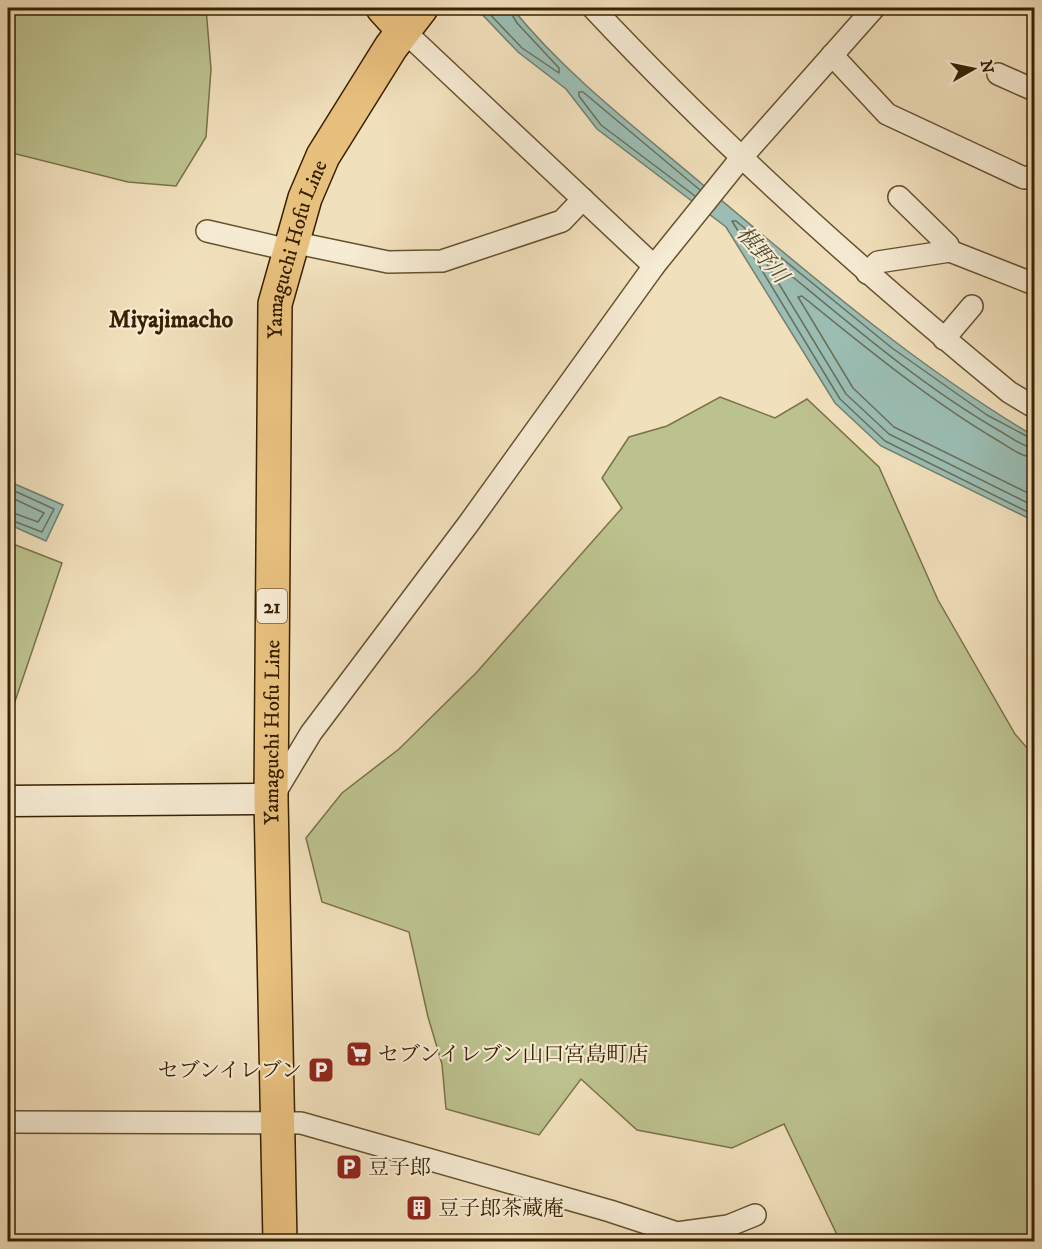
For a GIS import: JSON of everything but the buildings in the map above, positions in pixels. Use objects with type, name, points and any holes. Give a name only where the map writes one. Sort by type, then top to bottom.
[{"type":"main road","name":"Yamaguchi Hofu Line","points":[[280,1242],[271,799],[275,304],[305,198],[323,156],[402,15]]},
{"type":"street","points":[[593,8],[738,162],[944,339],[1009,392],[1035,407]]},
{"type":"street","points":[[8,801],[271,799],[311,733],[469,523],[656,262],[738,162],[874,8]]},
{"type":"street","points":[[402,15],[582,199],[656,262]]},
{"type":"street","points":[[832,55],[887,114],[1023,178],[1034,176]]},
{"type":"street","points":[[998,74],[1035,90]]},
{"type":"street","points":[[898,197],[948,245],[950,251]]},
{"type":"street","points":[[207,231],[388,262],[442,261],[562,220],[582,199]]},
{"type":"street","points":[[867,273],[878,262],[950,251],[1035,284]]},
{"type":"street","points":[[944,339],[972,306]]},
{"type":"street","points":[[8,1122],[121,1122],[155,1125],[302,1123],[685,1237],[728,1226],[755,1215]]},
{"type":"green space","points":[[8,8],[206,8],[211,69],[206,137],[176,186],[128,182],[8,152]]},
{"type":"green space","points":[[720,397],[775,418],[807,399],[879,467],[938,600],[1015,734],[1034,756],[1034,1241],[840,1241],[784,1124],[732,1148],[637,1130],[581,1079],[539,1135],[446,1109],[442,1064],[428,1017],[409,932],[322,902],[306,838],[342,793],[399,749],[476,673],[622,508],[602,478],[629,437],[667,426]]},
{"type":"green space","points":[[8,542],[62,563],[8,722]]},
{"type":"water","name":"椹野川","points":[[476,8],[512,8],[555,56],[602,100],[822,284],[904,349],[1034,436],[1034,521],[881,446],[835,403],[726,227],[597,129],[566,89],[518,52]]},
{"type":"water","points":[[8,481],[63,505],[46,541],[8,524]]},
{"type":"railway","points":[[1025,8],[1034,13]]},
{"type":"place","name":"セブンイレブン山口宮島町店","points":[[359,1054]]},
{"type":"place","name":"セブンイレブン","points":[[321,1070]]},
{"type":"place","name":"豆子郎","points":[[349,1167]]},
{"type":"place","name":"豆子郎茶蔵庵","points":[[419,1208]]},
{"type":"district","name":"Miyajimacho","points":[[171,319]]}]
